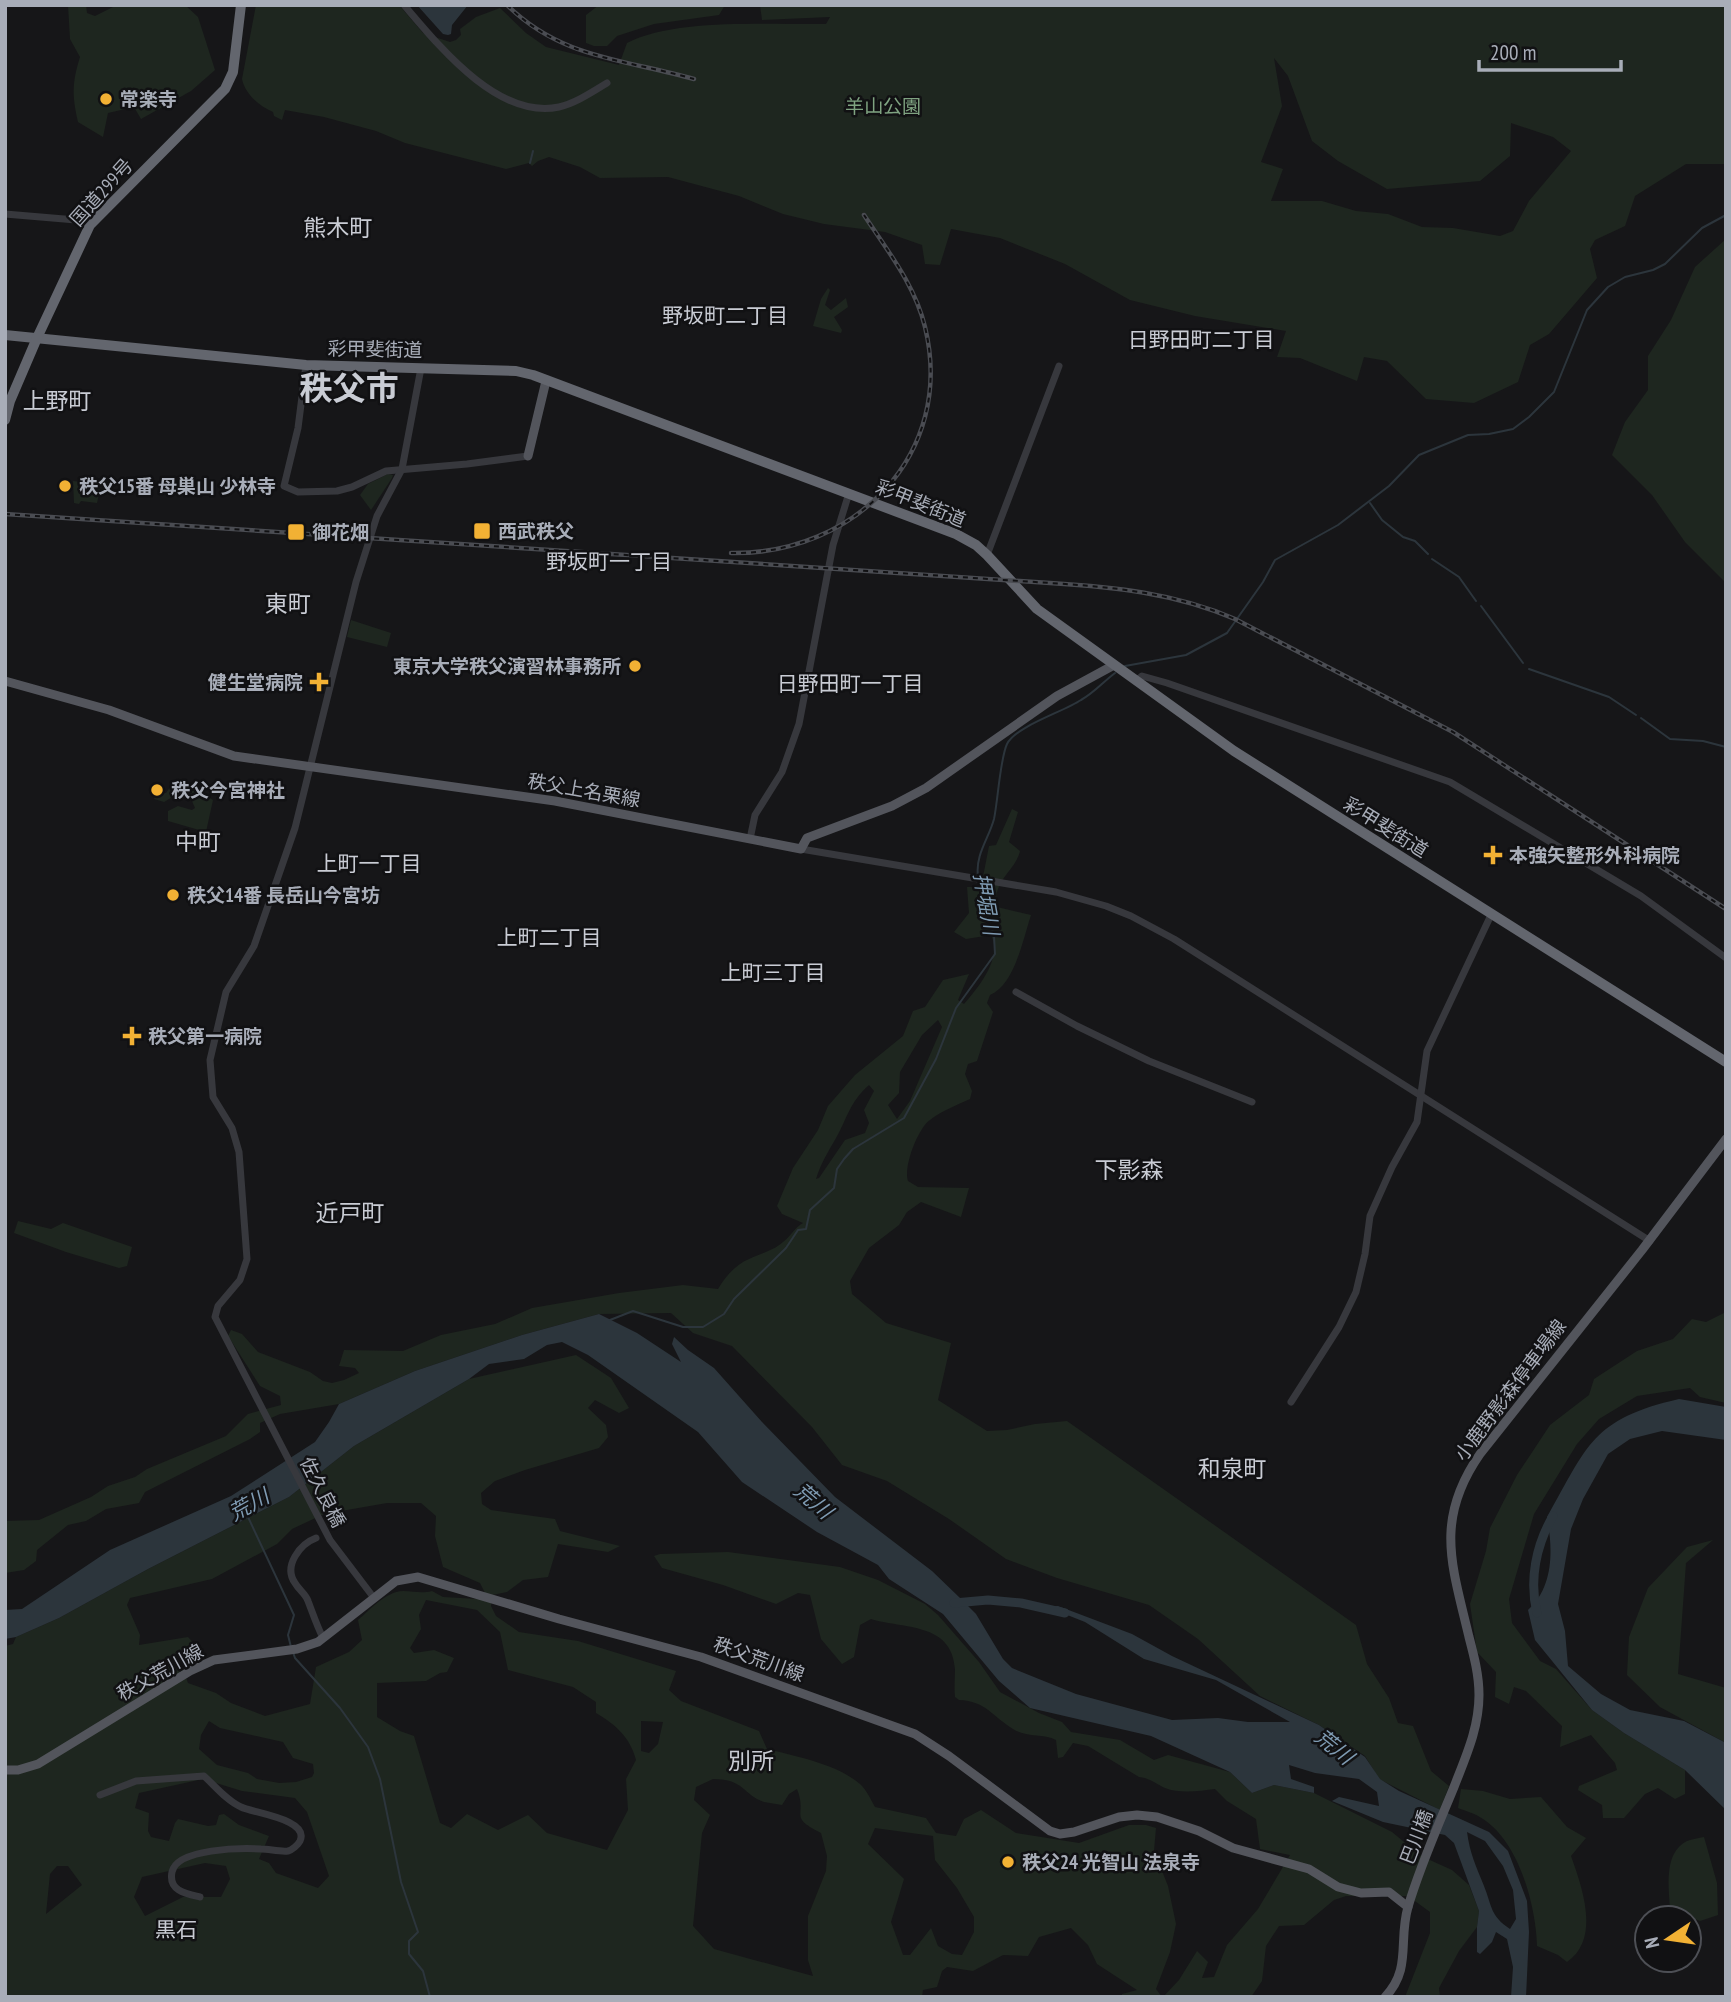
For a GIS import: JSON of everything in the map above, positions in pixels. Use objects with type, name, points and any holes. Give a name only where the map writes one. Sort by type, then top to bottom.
[{"type":"highway","name":"国道299号","points":[[5,420],[10,401],[37,338],[90,225],[225,89],[233,72],[241,5]]},
{"type":"highway","name":"彩甲斐街道","points":[[5,335],[306,365],[516,371],[956,534],[976,545],[987,555],[1037,609],[1251,762],[1726,1062]]},
{"type":"main road","points":[[528,456],[546,381]]},
{"type":"main road","points":[[801,849],[807,838],[892,806],[926,788],[1057,696],[1116,666]]},
{"type":"main road","name":"秩父上名栗線","points":[[5,681],[109,710],[234,756],[555,801],[801,849]]},
{"type":"main road","name":"小鹿野影森停車場線","points":[[1454,1785],[1478,1719],[1479,1693],[1474,1657],[1449,1550],[1452,1515],[1457,1498],[1471,1466],[1650,1241],[1726,1139]]},
{"type":"main road","name":"秩父荒川線","points":[[5,1770],[18,1770],[38,1764],[198,1667],[232,1656],[297,1649],[323,1638],[396,1581],[418,1577],[701,1657],[754,1674],[925,1739],[1050,1831],[1060,1834],[1074,1832],[1119,1817],[1157,1817],[1199,1831],[1233,1848],[1309,1869],[1338,1887],[1361,1893],[1389,1892],[1409,1904]]},
{"type":"main road","name":"巴川橋","points":[[1409,1904],[1454,1785]]},
{"type":"main road","points":[[1385,1997],[1401,1973],[1409,1904]]},
{"type":"street","points":[[404,5],[446,51],[483,84],[504,99],[519,105],[542,109],[559,107],[576,101],[607,83]]},
{"type":"street","points":[[5,214],[76,220],[90,225]]},
{"type":"street","points":[[306,365],[298,428],[284,486],[298,492],[337,491],[352,487],[382,472],[528,456]]},
{"type":"street","points":[[987,555],[1059,366]]},
{"type":"street","points":[[311,767],[356,582],[377,516],[402,469],[421,368]]},
{"type":"street","points":[[750,839],[755,815],[782,772],[799,724],[833,545],[849,493]]},
{"type":"street","points":[[1133,678],[1142,677],[1167,683],[1450,782],[1641,896],[1726,958]]},
{"type":"street","name":"佐久良橋","points":[[311,767],[295,828],[264,921],[250,954],[226,992],[209,1060],[213,1097],[235,1136],[239,1152],[247,1259],[240,1280],[218,1306],[215,1317],[330,1541],[374,1598]]},
{"type":"street","points":[[801,849],[1001,882],[1068,896],[1131,916],[1174,939],[1650,1241]]},
{"type":"street","points":[[1291,1402],[1339,1327],[1356,1292],[1370,1216],[1392,1167],[1417,1122],[1427,1051],[1491,915]]},
{"type":"street","points":[[1016,992],[1149,1061],[1252,1102]]},
{"type":"street","points":[[316,1538],[306,1542],[298,1550],[292,1578],[308,1600],[323,1638]]},
{"type":"street","points":[[100,1795],[136,1781],[204,1776],[242,1808],[280,1819],[299,1829],[299,1843],[288,1851],[213,1851],[176,1864],[172,1871],[175,1888],[200,1897]]},
{"type":"green space","points":[[68,5],[86,5],[87,13],[95,16],[117,5],[185,5],[198,17],[215,70],[191,91],[141,119],[134,107],[108,113],[103,137],[78,122],[74,89],[80,57],[70,39]]},
{"type":"green space","name":"羊山公園","points":[[256,5],[399,5],[423,33],[450,42],[456,40],[461,35],[460,29],[476,17],[500,8],[526,33],[546,47],[619,65],[627,43],[647,35],[724,24],[826,24],[830,17],[762,20],[760,5],[1726,5],[1726,164],[1686,164],[1635,196],[1625,226],[1595,240],[1590,249],[1597,278],[1549,334],[1530,345],[1518,382],[1474,403],[1426,399],[1387,361],[1364,357],[1357,381],[1300,358],[1277,357],[1286,331],[1195,316],[1130,300],[1065,264],[1000,238],[951,229],[940,265],[925,264],[922,245],[885,232],[824,224],[783,214],[739,196],[668,177],[600,178],[580,167],[549,157],[532,166],[529,163],[506,169],[405,143],[376,131],[324,117],[285,110],[282,120],[253,99],[242,79]],"holes":[[[1274,58],[1288,76],[1312,141],[1338,161],[1387,189],[1480,181],[1510,156],[1511,123],[1553,137],[1571,151],[1529,201],[1513,231],[1500,236],[1453,228],[1422,227],[1388,214],[1356,211],[1322,201],[1271,201],[1283,169],[1261,162],[1282,106]]]},
{"type":"green space","points":[[599,5],[725,5],[719,15],[654,24],[617,36],[607,46],[594,46],[586,43],[586,15]]},
{"type":"green space","points":[[1726,239],[1726,583],[1685,542],[1652,495],[1612,455],[1625,422],[1648,390],[1648,356],[1671,320],[1695,267]]},
{"type":"green space","points":[[828,288],[830,290],[825,305],[831,310],[846,298],[848,307],[834,317],[842,330],[841,333],[813,326],[821,299]]},
{"type":"green space","points":[[388,474],[393,475],[392,478],[371,510],[360,495],[368,484]]},
{"type":"green space","points":[[73,481],[101,484],[97,503],[74,503]]},
{"type":"green space","points":[[351,620],[391,633],[387,647],[347,637]]},
{"type":"green space","points":[[171,786],[195,788],[213,800],[206,832],[168,821],[168,811],[178,806],[192,810],[195,808],[192,801],[174,796],[164,802],[154,799],[156,793],[166,793]]},
{"type":"green space","points":[[1012,809],[1018,812],[1009,842],[1020,851],[998,890],[997,907],[1031,915],[1012,971],[999,989],[990,995],[987,1003],[993,1012],[977,1061],[968,1064],[965,1074],[972,1091],[970,1099],[925,1124],[916,1139],[907,1175],[908,1181],[918,1187],[969,1188],[961,1217],[921,1202],[907,1212],[899,1225],[869,1248],[850,1281],[852,1294],[886,1323],[951,1343],[938,1400],[987,1431],[1067,1421],[1356,1625],[1367,1664],[1389,1698],[1398,1723],[1413,1726],[1431,1771],[1449,1786],[1440,1810],[1379,1779],[1365,1756],[1319,1725],[1260,1696],[1198,1639],[1149,1605],[1057,1578],[1006,1559],[949,1519],[887,1481],[842,1465],[812,1427],[732,1346],[693,1333],[671,1313],[599,1314],[522,1335],[415,1371],[339,1404],[280,1414],[260,1423],[260,1432],[250,1439],[145,1492],[139,1503],[106,1509],[86,1521],[68,1525],[37,1550],[36,1561],[24,1570],[5,1573],[5,1521],[39,1520],[91,1497],[108,1486],[135,1477],[147,1469],[226,1436],[248,1414],[281,1405],[280,1396],[260,1386],[228,1336],[231,1330],[242,1334],[258,1352],[332,1383],[359,1373],[355,1368],[339,1366],[344,1350],[403,1351],[441,1335],[495,1324],[532,1308],[619,1293],[683,1285],[718,1289],[739,1264],[786,1240],[803,1223],[782,1214],[777,1206],[793,1168],[818,1130],[828,1106],[855,1075],[903,1036],[913,1011],[925,1007],[943,980],[969,974],[958,1000],[964,1004],[987,972],[994,953],[991,935],[966,939],[954,932],[969,913],[967,887],[981,887],[989,846],[996,845]],"holes":[[[938,1020],[942,1027],[910,1101],[897,1119],[888,1105],[899,1093],[900,1072],[922,1035]],[[869,1085],[874,1091],[864,1110],[869,1123],[865,1133],[845,1140],[816,1179],[853,1104]]]},
{"type":"green space","points":[[18,1221],[51,1229],[63,1223],[132,1247],[127,1266],[119,1268],[14,1233]]},
{"type":"green space","points":[[1726,1312],[1726,1403],[1700,1397],[1690,1388],[1637,1396],[1599,1419],[1577,1444],[1534,1514],[1509,1599],[1512,1623],[1540,1661],[1556,1669],[1592,1710],[1685,1770],[1685,1794],[1675,1799],[1658,1788],[1645,1794],[1624,1818],[1603,1818],[1602,1805],[1578,1790],[1579,1786],[1617,1770],[1615,1763],[1591,1735],[1560,1747],[1562,1726],[1526,1691],[1514,1687],[1509,1704],[1495,1697],[1496,1672],[1477,1652],[1470,1604],[1490,1528],[1517,1475],[1550,1425],[1589,1395],[1594,1379],[1637,1351],[1673,1339],[1692,1319],[1706,1322]]},
{"type":"green space","points":[[576,1355],[611,1378],[629,1408],[619,1413],[595,1400],[588,1408],[606,1425],[608,1437],[599,1448],[495,1481],[481,1493],[482,1504],[491,1510],[555,1519],[560,1531],[620,1546],[608,1552],[558,1544],[548,1577],[523,1580],[507,1592],[492,1595],[491,1606],[496,1616],[519,1632],[578,1641],[676,1671],[669,1690],[681,1701],[759,1731],[767,1749],[840,1771],[862,1786],[875,1807],[926,1818],[936,1833],[956,1836],[964,1819],[981,1810],[1016,1833],[1079,1843],[1129,1825],[1156,1828],[1154,1851],[1168,1886],[1176,1924],[1170,1952],[1156,1989],[1162,1997],[1122,1997],[1122,1994],[1137,1990],[1097,1964],[1088,1945],[1071,1928],[1039,1937],[1028,1956],[1003,1955],[973,1971],[947,1967],[942,1971],[937,1987],[923,1990],[922,1997],[5,1997],[5,1646],[13,1644],[16,1637],[59,1618],[289,1497],[354,1446],[469,1379]],"holes":[[[387,1503],[421,1503],[436,1516],[435,1536],[443,1567],[480,1583],[485,1593],[478,1599],[443,1597],[432,1591],[403,1591],[384,1598],[358,1620],[362,1640],[349,1652],[316,1667],[310,1704],[265,1716],[188,1683],[183,1669],[200,1650],[188,1637],[139,1645],[140,1635],[127,1605],[130,1598],[212,1579],[277,1544],[292,1529],[324,1514]],[[426,1600],[477,1610],[500,1632],[508,1670],[573,1687],[596,1702],[596,1713],[621,1732],[636,1760],[626,1779],[628,1810],[607,1850],[547,1833],[528,1815],[498,1830],[467,1814],[451,1828],[440,1823],[414,1736],[377,1717],[377,1683],[426,1681],[447,1672],[454,1658],[434,1650],[414,1653],[410,1648],[421,1629],[419,1615]],[[209,1721],[220,1728],[283,1742],[293,1758],[313,1764],[314,1773],[312,1777],[296,1782],[279,1783],[257,1779],[248,1773],[217,1765],[199,1749],[201,1735]],[[641,1721],[663,1722],[658,1744],[649,1753],[641,1751]],[[203,1779],[242,1791],[295,1798],[307,1812],[329,1876],[318,1888],[276,1873],[269,1863],[259,1859],[269,1836],[239,1825],[224,1814],[219,1815],[216,1825],[208,1826],[178,1819],[169,1841],[151,1837],[148,1831],[149,1813],[135,1808],[139,1793]],[[713,1779],[738,1784],[757,1799],[782,1805],[789,1794],[797,1789],[801,1819],[821,1833],[827,1856],[826,1871],[808,1916],[808,1960],[813,1976],[714,1949],[693,1926],[702,1833],[710,1815],[694,1800],[696,1787]],[[875,1828],[933,1836],[935,1860],[957,1888],[974,1917],[974,1932],[962,1955],[952,1954],[938,1946],[931,1928],[910,1955],[903,1955],[891,1922],[904,1879],[868,1844]],[[205,1863],[226,1866],[230,1879],[221,1897],[183,1897],[145,1916],[134,1897],[142,1877]],[[57,1866],[68,1866],[82,1885],[46,1914],[50,1874]]]},
{"type":"green space","points":[[1713,1540],[1686,1563],[1678,1674],[1726,1688],[1726,1743],[1660,1707],[1627,1675],[1629,1637],[1648,1588],[1687,1547]]},
{"type":"green space","points":[[728,1552],[840,1567],[878,1580],[925,1604],[979,1662],[1000,1692],[1062,1722],[1071,1732],[1120,1740],[1154,1760],[1168,1755],[1230,1772],[1252,1793],[1274,1785],[1314,1793],[1392,1832],[1421,1856],[1452,1870],[1469,1885],[1479,1911],[1477,1927],[1459,1951],[1439,1988],[1440,1997],[1405,1997],[1430,1933],[1430,1912],[1408,1896],[1346,1896],[1334,1900],[1304,1925],[1279,1926],[1266,1946],[1262,1981],[1251,1997],[1163,1997],[1179,1980],[1197,1951],[1208,1962],[1202,1978],[1214,1977],[1227,1945],[1258,1909],[1290,1855],[1260,1849],[1256,1819],[1227,1801],[1215,1789],[1183,1791],[1165,1788],[1139,1777],[1088,1746],[1073,1743],[1063,1757],[1058,1758],[1056,1740],[1018,1732],[982,1706],[955,1697],[952,1654],[936,1635],[871,1619],[860,1625],[854,1657],[842,1664],[821,1639],[810,1595],[798,1593],[776,1604],[723,1585],[662,1568],[654,1556]]},
{"type":"green space","points":[[1461,1789],[1483,1791],[1510,1799],[1541,1797],[1567,1827],[1586,1838],[1571,1856],[1584,1897],[1586,1927],[1584,1940],[1567,1962],[1537,1946],[1529,1894],[1516,1859],[1496,1829],[1480,1817],[1458,1808]]},
{"type":"green space","points":[[1704,1837],[1717,1883],[1718,1915],[1703,1920],[1703,1904],[1670,1904],[1671,1862],[1679,1847],[1687,1841]]},
{"type":"water","points":[[417,5],[468,5],[452,25],[451,34],[448,35],[443,34]]},
{"type":"water","points":[[599,1314],[637,1333],[681,1362],[672,1344],[674,1337],[714,1368],[835,1497],[932,1571],[959,1597],[976,1614],[1003,1659],[1012,1668],[1076,1694],[1172,1720],[1218,1718],[1248,1722],[1290,1722],[1216,1680],[1144,1659],[1085,1622],[1047,1607],[1058,1606],[1132,1634],[1172,1656],[1319,1725],[1365,1757],[1380,1779],[1399,1791],[1489,1832],[1508,1851],[1527,1901],[1529,1932],[1526,1997],[1511,1997],[1513,1967],[1507,1939],[1496,1932],[1492,1942],[1480,1954],[1477,1952],[1479,1911],[1454,1843],[1445,1835],[1383,1822],[1332,1801],[1339,1797],[1379,1806],[1377,1792],[1359,1779],[1315,1773],[1289,1765],[1291,1779],[1314,1787],[1314,1793],[1274,1785],[1252,1793],[1230,1772],[1151,1736],[1030,1708],[999,1681],[943,1614],[889,1579],[878,1565],[817,1532],[742,1482],[698,1432],[588,1355],[562,1342],[547,1345],[524,1359],[489,1364],[469,1379],[354,1446],[289,1497],[59,1618],[16,1637],[5,1639],[5,1610],[22,1609],[110,1550],[231,1496],[315,1442],[339,1404],[415,1371],[522,1335]],"holes":[[[1467,1832],[1485,1841],[1503,1866],[1513,1890],[1516,1919],[1510,1929],[1492,1910]]]},
{"type":"water","points":[[1679,1399],[1726,1407],[1726,1440],[1662,1431],[1630,1439],[1608,1454],[1583,1499],[1571,1529],[1558,1604],[1565,1631],[1568,1666],[1601,1694],[1630,1710],[1684,1721],[1726,1743],[1726,1810],[1685,1770],[1592,1710],[1535,1640],[1528,1610],[1537,1601],[1547,1579],[1550,1542],[1547,1517],[1584,1453],[1596,1438],[1627,1416]]},
{"type":"waterway","points":[[530,163],[533,151]]},
{"type":"waterway","points":[[1125,666],[1186,655],[1227,633],[1275,560],[1338,525],[1389,486],[1419,455],[1468,435],[1513,429],[1529,417],[1554,392],[1587,310],[1608,287],[1625,277],[1665,264],[1702,228],[1726,215]]},
{"type":"waterway","points":[[1370,503],[1382,520],[1403,537],[1415,541],[1428,554]]},
{"type":"waterway","points":[[1432,559],[1459,577],[1476,601]]},
{"type":"waterway","points":[[1481,606],[1523,663]]},
{"type":"waterway","points":[[1529,669],[1609,697],[1636,715]]},
{"type":"waterway","name":"押堀川","points":[[978,876],[980,854],[994,819],[1007,744],[1012,737],[1030,725],[1086,697],[1115,673]]},
{"type":"waterway","points":[[1641,718],[1670,739],[1703,741],[1726,747]]},
{"type":"waterway","name":"押堀川","points":[[610,1320],[633,1311],[683,1327],[703,1327],[724,1314],[734,1299],[786,1248],[798,1230],[806,1229],[810,1210],[834,1188],[837,1169],[853,1149],[904,1118],[936,1059],[956,1008],[995,954],[994,936],[979,881]]},
{"type":"waterway","name":"荒川","points":[[1537,1613],[1534,1575],[1538,1551],[1553,1516]]},
{"type":"waterway","points":[[248,1517],[294,1615],[288,1635],[291,1647]]},
{"type":"waterway","name":"荒川","points":[[954,1603],[988,1600],[1021,1603],[1065,1613]]},
{"type":"waterway","points":[[293,1652],[295,1658],[340,1708],[368,1747],[380,1779],[401,1882],[418,1932],[409,1941],[409,1954],[423,1971],[430,1997]]},
{"type":"railway","points":[[507,5],[528,23],[572,47],[694,79]]},
{"type":"railway","points":[[731,553],[776,549],[818,536],[855,516],[886,488],[910,455],[925,416],[931,373],[925,327],[899,268],[864,215]]},
{"type":"railway","points":[[5,514],[1074,585],[1167,597],[1235,619],[1453,732],[1726,909]]},
{"type":"place","name":"常楽寺","points":[[106,99]]},
{"type":"place","name":"秩父15番 母巣山 少林寺","points":[[65,486]]},
{"type":"place","name":"西武秩父","points":[[482,531]]},
{"type":"place","name":"御花畑","points":[[296,532]]},
{"type":"place","name":"東京大学秩父演習林事務所","points":[[635,666]]},
{"type":"place","name":"健生堂病院","points":[[319,682]]},
{"type":"place","name":"秩父今宮神社","points":[[157,790]]},
{"type":"place","name":"本強矢整形外科病院","points":[[1493,855]]},
{"type":"place","name":"秩父14番 長岳山今宮坊","points":[[173,895]]},
{"type":"place","name":"秩父第一病院","points":[[132,1036]]},
{"type":"place","name":"秩父24 光智山 法泉寺","points":[[1008,1862]]},
{"type":"district","name":"熊木町","points":[[338,228]]},
{"type":"district","name":"野坂町二丁目","points":[[725,316]]},
{"type":"district","name":"日野田町二丁目","points":[[1201,340]]},
{"type":"district","name":"秩父市","points":[[349,388]]},
{"type":"district","name":"上野町","points":[[57,401]]},
{"type":"district","name":"野坂町一丁目","points":[[609,562]]},
{"type":"district","name":"東町","points":[[288,604]]},
{"type":"district","name":"日野田町一丁目","points":[[850,684]]},
{"type":"district","name":"中町","points":[[198,842]]},
{"type":"district","name":"上町一丁目","points":[[369,864]]},
{"type":"district","name":"上町二丁目","points":[[549,938]]},
{"type":"district","name":"上町三丁目","points":[[773,973]]},
{"type":"district","name":"下影森","points":[[1129,1170]]},
{"type":"district","name":"近戸町","points":[[350,1213]]},
{"type":"district","name":"和泉町","points":[[1232,1469]]},
{"type":"district","name":"別所","points":[[751,1761]]},
{"type":"district","name":"黒石","points":[[176,1930]]}]
